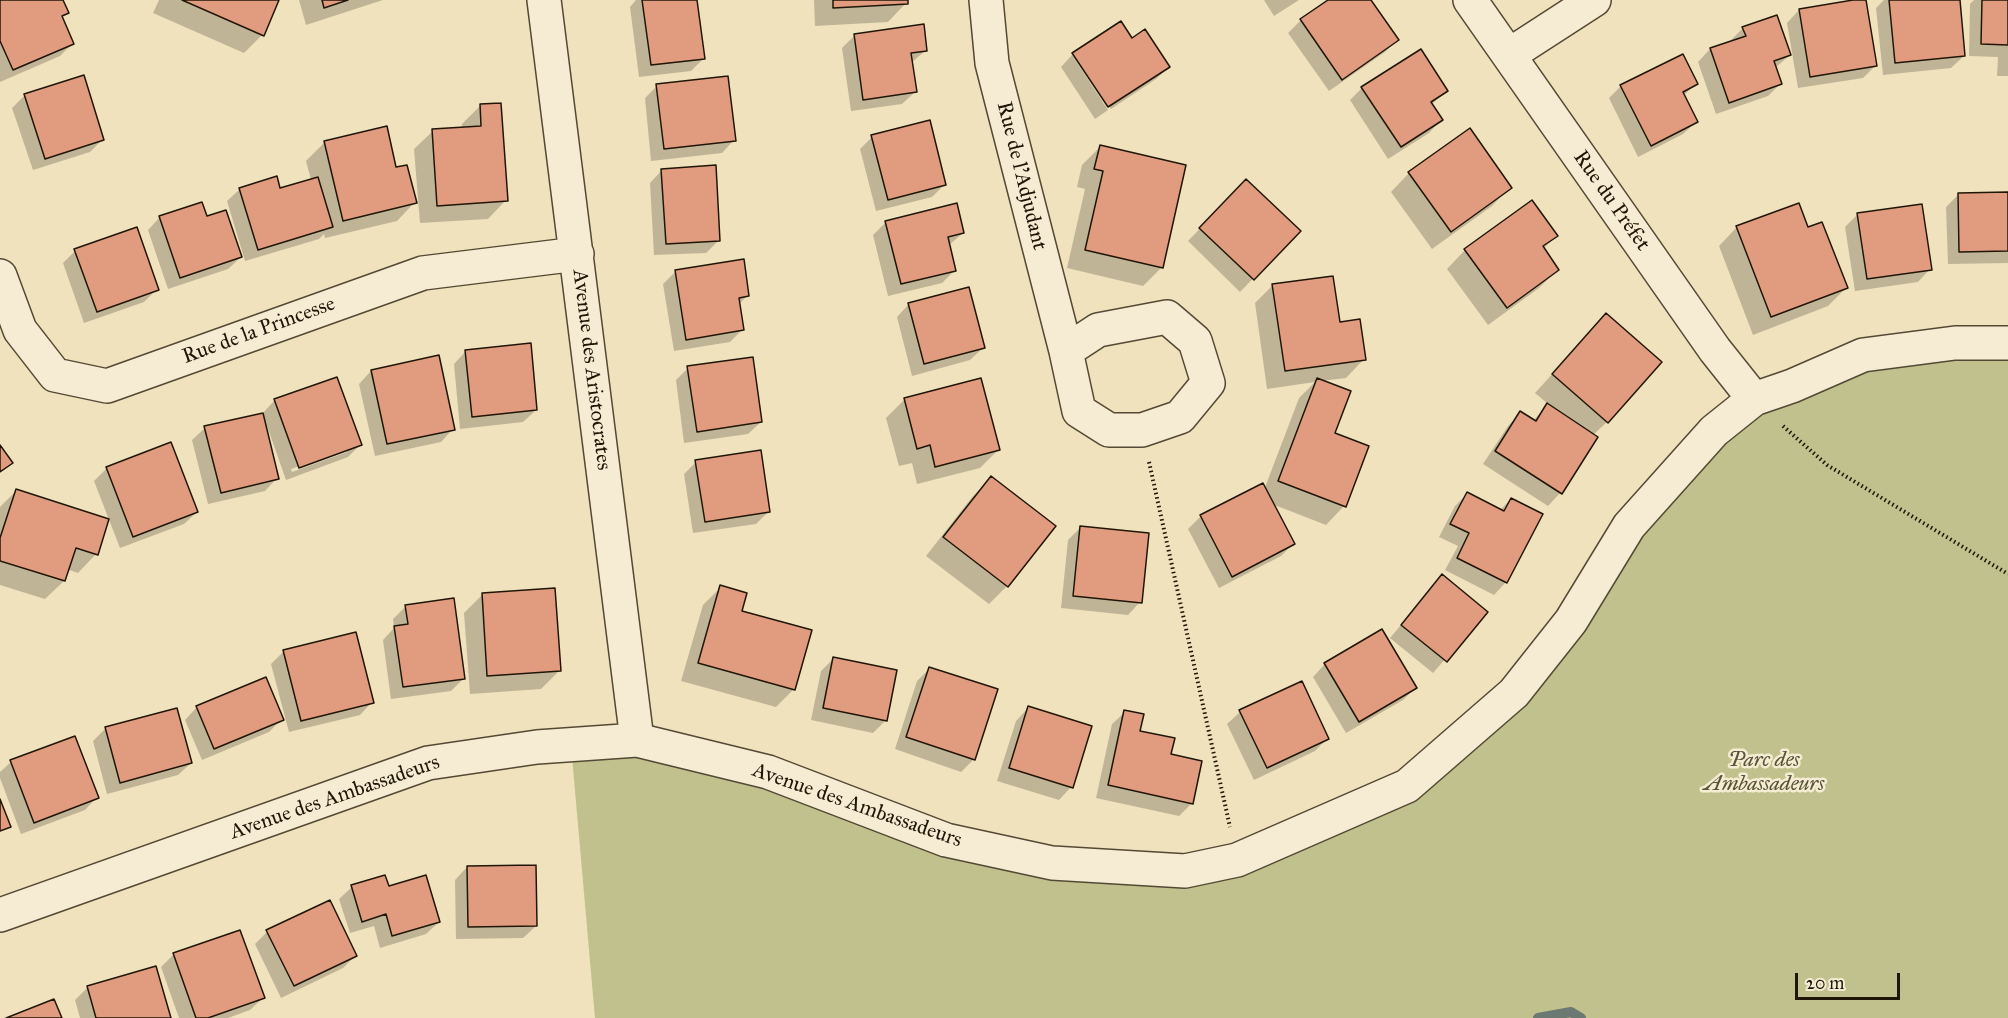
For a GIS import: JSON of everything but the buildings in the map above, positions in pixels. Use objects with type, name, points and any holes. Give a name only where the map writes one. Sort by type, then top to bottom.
[{"type":"street","name":"Avenue des Aristocrates","points":[[544,0],[637,740]]},
{"type":"street","name":"Rue de l'Adjudant","points":[[986,0],[992,63],[1066,351],[1079,411],[1109,430],[1142,429],[1180,417],[1208,383],[1195,340],[1167,317],[1098,330],[1066,351]]},
{"type":"street","name":"Rue du Préfet","points":[[1470,0],[1714,350],[1754,399]]},
{"type":"street","points":[[1509,55],[1594,0]]},
{"type":"street","name":"Rue de la Princesse","points":[[0,276],[20,330],[55,375],[107,386],[423,273],[577,254]]},
{"type":"street","name":"Avenue des Ambassadeurs","points":[[0,915],[428,763],[537,747],[637,740],[768,772],[946,840],[1052,863],[1185,871],[1238,860],[1407,786],[1514,693],[1571,621],[1629,526],[1714,431],[1754,399],[1792,386],[1863,355],[1955,343],[2008,343]]},
{"type":"path","points":[[1754,399],[1827,465],[2008,574]]},
{"type":"path","points":[[1142,429],[1238,860]]},
{"type":"green space","name":"Parc des Ambassadeurs","points":[[2008,343],[2008,1018],[595,1018],[571,745],[637,740],[946,840],[1185,871],[1407,786],[1521,685],[1714,431],[1863,355]]},
{"type":"waterway","points":[[1538,1018],[1571,1012],[1581,1018]]}]
